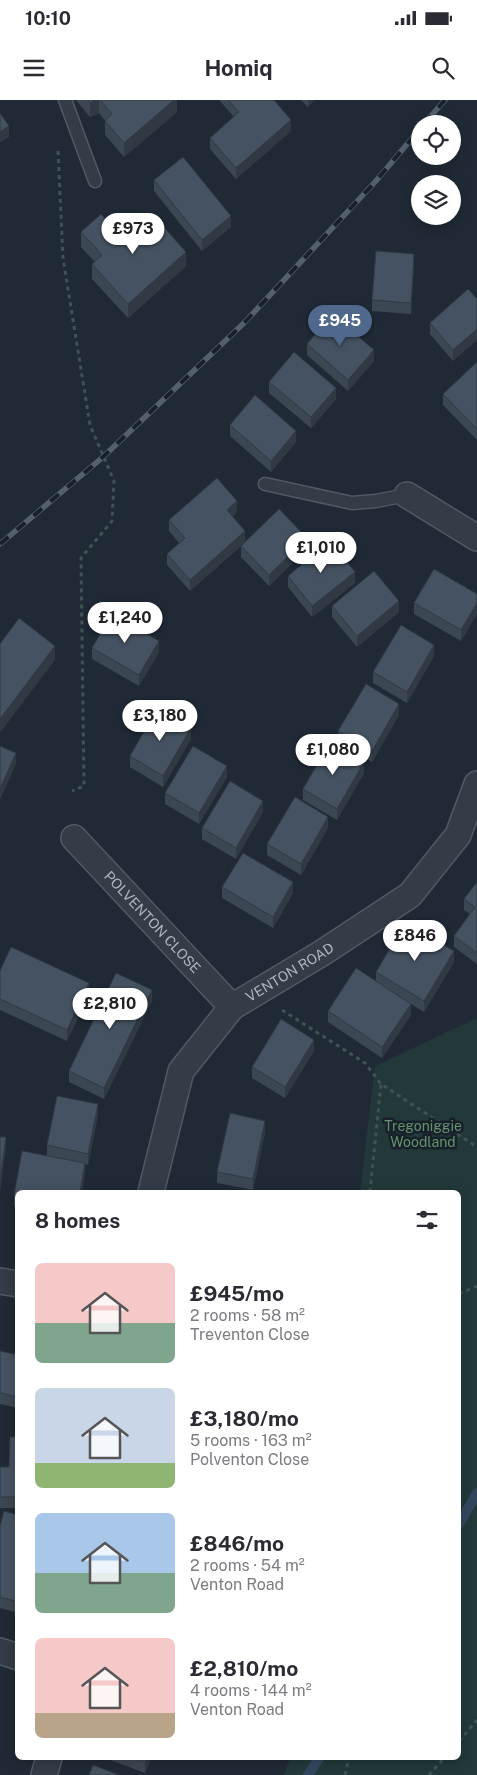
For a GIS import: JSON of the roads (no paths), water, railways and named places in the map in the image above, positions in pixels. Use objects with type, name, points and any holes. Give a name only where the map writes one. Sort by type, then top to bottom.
[{"type":"street","points":[[407,495],[477,538]]},
{"type":"street","name":"VENTON ROAD","points":[[152,1190],[182,1071],[232,1007],[322,953],[410,895],[458,835],[477,784]]},
{"type":"street","name":"POLVENTON CLOSE","points":[[74,838],[232,1007]]},
{"type":"street","points":[[0,1281],[15,1284]]},
{"type":"street","points":[[0,1651],[15,1656]]},
{"type":"street","points":[[44,1775],[48,1760]]},
{"type":"lane","points":[[65,100],[95,181]]},
{"type":"lane","points":[[265,484],[352,503],[407,495]]},
{"type":"waterway","points":[[461,1521],[477,1493]]},
{"type":"waterway","points":[[308,1775],[318,1760]]},
{"type":"railway","points":[[432,115],[445,100]]},
{"type":"railway","points":[[0,544],[103,457],[245,322],[375,182],[411,140]]},
{"type":"park label","name":"Tregoniggie Woodland","points":[[423,1134]]}]
